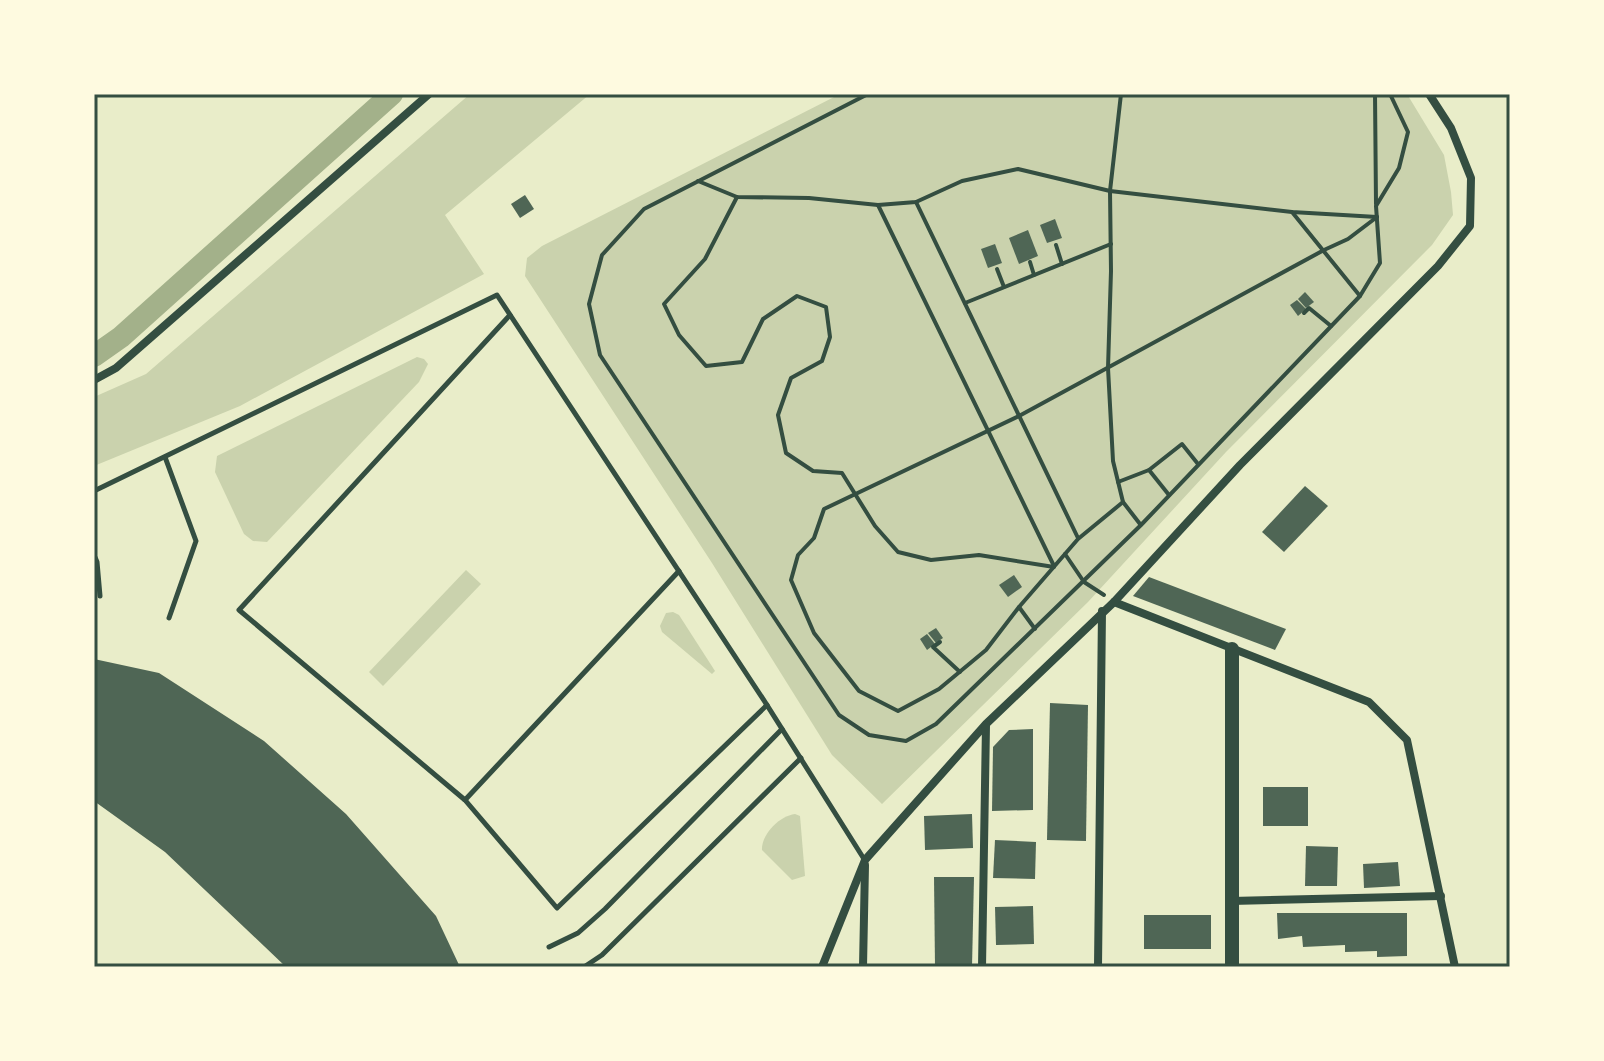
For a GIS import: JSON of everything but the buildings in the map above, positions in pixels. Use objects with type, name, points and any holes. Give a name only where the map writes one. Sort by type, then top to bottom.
[{"type":"street","points":[[94,380],[116,368],[429,94]]},
{"type":"street","points":[[822,967],[865,860],[986,724],[1114,602],[1240,465],[1438,266],[1470,226],[1471,178],[1451,128],[1429,94]]},
{"type":"street","points":[[1114,602],[1369,702],[1407,740],[1455,967]]},
{"type":"street","points":[[1098,967],[1102,611]]},
{"type":"street","points":[[1232,649],[1232,967]]},
{"type":"street","points":[[982,967],[986,724]]},
{"type":"street","points":[[863,967],[865,860]]},
{"type":"street","points":[[1231,901],[1441,896]]},
{"type":"lane","points":[[94,491],[497,295],[767,705],[865,860]]},
{"type":"lane","points":[[510,315],[239,610],[465,800],[557,908],[767,705]]},
{"type":"lane","points":[[165,457],[196,541],[169,618]]},
{"type":"lane","points":[[94,555],[100,596]]},
{"type":"lane","points":[[465,800],[679,571]]},
{"type":"lane","points":[[549,947],[578,933],[605,909],[782,729]]},
{"type":"lane","points":[[584,967],[602,955],[801,758]]},
{"type":"path","points":[[868,94],[644,209],[602,255],[589,304],[600,355],[839,715],[869,735],[906,741],[936,724],[1084,582],[1360,296],[1380,263],[1375,94]]},
{"type":"path","points":[[1121,94],[1110,191],[1108,368],[1113,461],[1123,502],[1141,525]]},
{"type":"path","points":[[1376,206],[1399,168],[1408,132],[1390,94]]},
{"type":"path","points":[[698,181],[737,197],[809,198],[878,205],[916,202],[962,181],[1018,169],[1110,191],[1292,212],[1377,217]]},
{"type":"path","points":[[737,197],[705,259],[664,304],[679,335],[706,366],[742,362],[763,319],[797,296],[826,307],[830,337],[822,361],[791,378],[778,415],[786,453],[813,471],[842,473],[875,526],[898,552],[931,560],[979,555],[1054,567]]},
{"type":"path","points":[[916,202],[1078,539]]},
{"type":"path","points":[[878,205],[1054,567]]},
{"type":"path","points":[[1292,212],[1360,296]]},
{"type":"path","points":[[1123,502],[1078,539],[986,650],[939,689],[898,711],[859,691],[814,633],[791,580],[798,555],[814,538],[824,509],[1019,416],[1348,239],[1377,217]]},
{"type":"path","points":[[965,303],[1111,244]]},
{"type":"path","points":[[1056,245],[1062,264]]},
{"type":"path","points":[[1030,262],[1034,275]]},
{"type":"path","points":[[997,269],[1004,287]]},
{"type":"path","points":[[1304,313],[1309,308],[1331,326]]},
{"type":"path","points":[[1118,482],[1149,470],[1182,444],[1198,464]]},
{"type":"path","points":[[1149,470],[1169,495]]},
{"type":"path","points":[[1065,554],[1084,582],[1114,602]]},
{"type":"path","points":[[1019,607],[1035,629]]},
{"type":"path","points":[[940,642],[933,647],[960,672]]},
{"type":"green space","points":[[470,94],[590,94],[445,215],[484,274],[240,406],[94,466],[94,397],[146,374]]},
{"type":"green space","points":[[840,94],[1407,94],[1444,155],[1453,215],[1432,245],[1226,452],[1088,602],[882,804],[832,755],[712,563],[525,276],[527,258],[542,246]]},
{"type":"green space","points":[[417,357],[428,364],[419,382],[267,542],[253,541],[244,534],[215,472],[217,456]]},
{"type":"green space","points":[[466,570],[481,584],[383,686],[369,672]]},
{"type":"green space","points":[[666,613],[679,615],[715,671],[712,674],[662,632],[660,626]]},
{"type":"green space","points":[[795,814],[800,816],[805,876],[792,880],[762,850],[762,844],[772,827],[783,818]]},
{"type":"waterway","points":[[94,356],[121,337],[392,94]]}]
